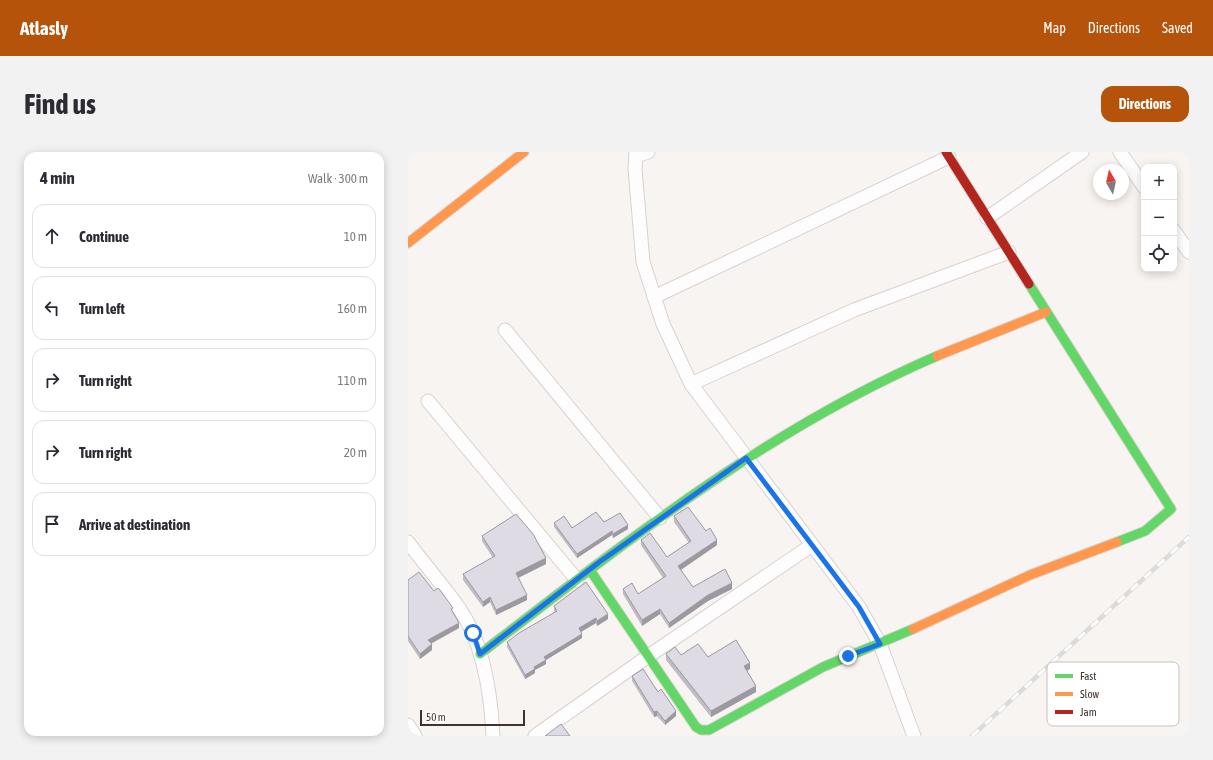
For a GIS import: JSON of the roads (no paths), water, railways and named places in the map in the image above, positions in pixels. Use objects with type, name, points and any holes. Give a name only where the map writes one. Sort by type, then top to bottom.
[{"type":"street","points":[[408,243],[524,152]]},
{"type":"street","points":[[987,218],[1082,152]]},
{"type":"street","points":[[1120,152],[1141,183]]},
{"type":"street","points":[[640,153],[643,262],[662,324],[691,384],[859,607],[880,644],[914,736]]},
{"type":"street","points":[[590,570],[647,657],[701,733],[823,667],[880,644],[1030,575],[1145,531],[1171,509],[947,154],[654,297]]},
{"type":"street","points":[[1177,235],[1189,253]]},
{"type":"street","points":[[691,384],[854,310],[1009,252]]},
{"type":"street","points":[[480,654],[660,518],[746,458],[858,393],[918,364],[1046,312]]},
{"type":"street","points":[[505,330],[660,518]]},
{"type":"street","points":[[428,401],[577,580]]},
{"type":"street","points":[[408,542],[459,608],[473,633],[480,654],[492,719],[493,736]]},
{"type":"street","points":[[535,736],[647,657],[812,545]]},
{"type":"street","points":[[408,725],[415,736]]},
{"type":"railway","points":[[1053,662],[1189,537]]},
{"type":"railway","points":[[972,736],[1047,667]]}]
